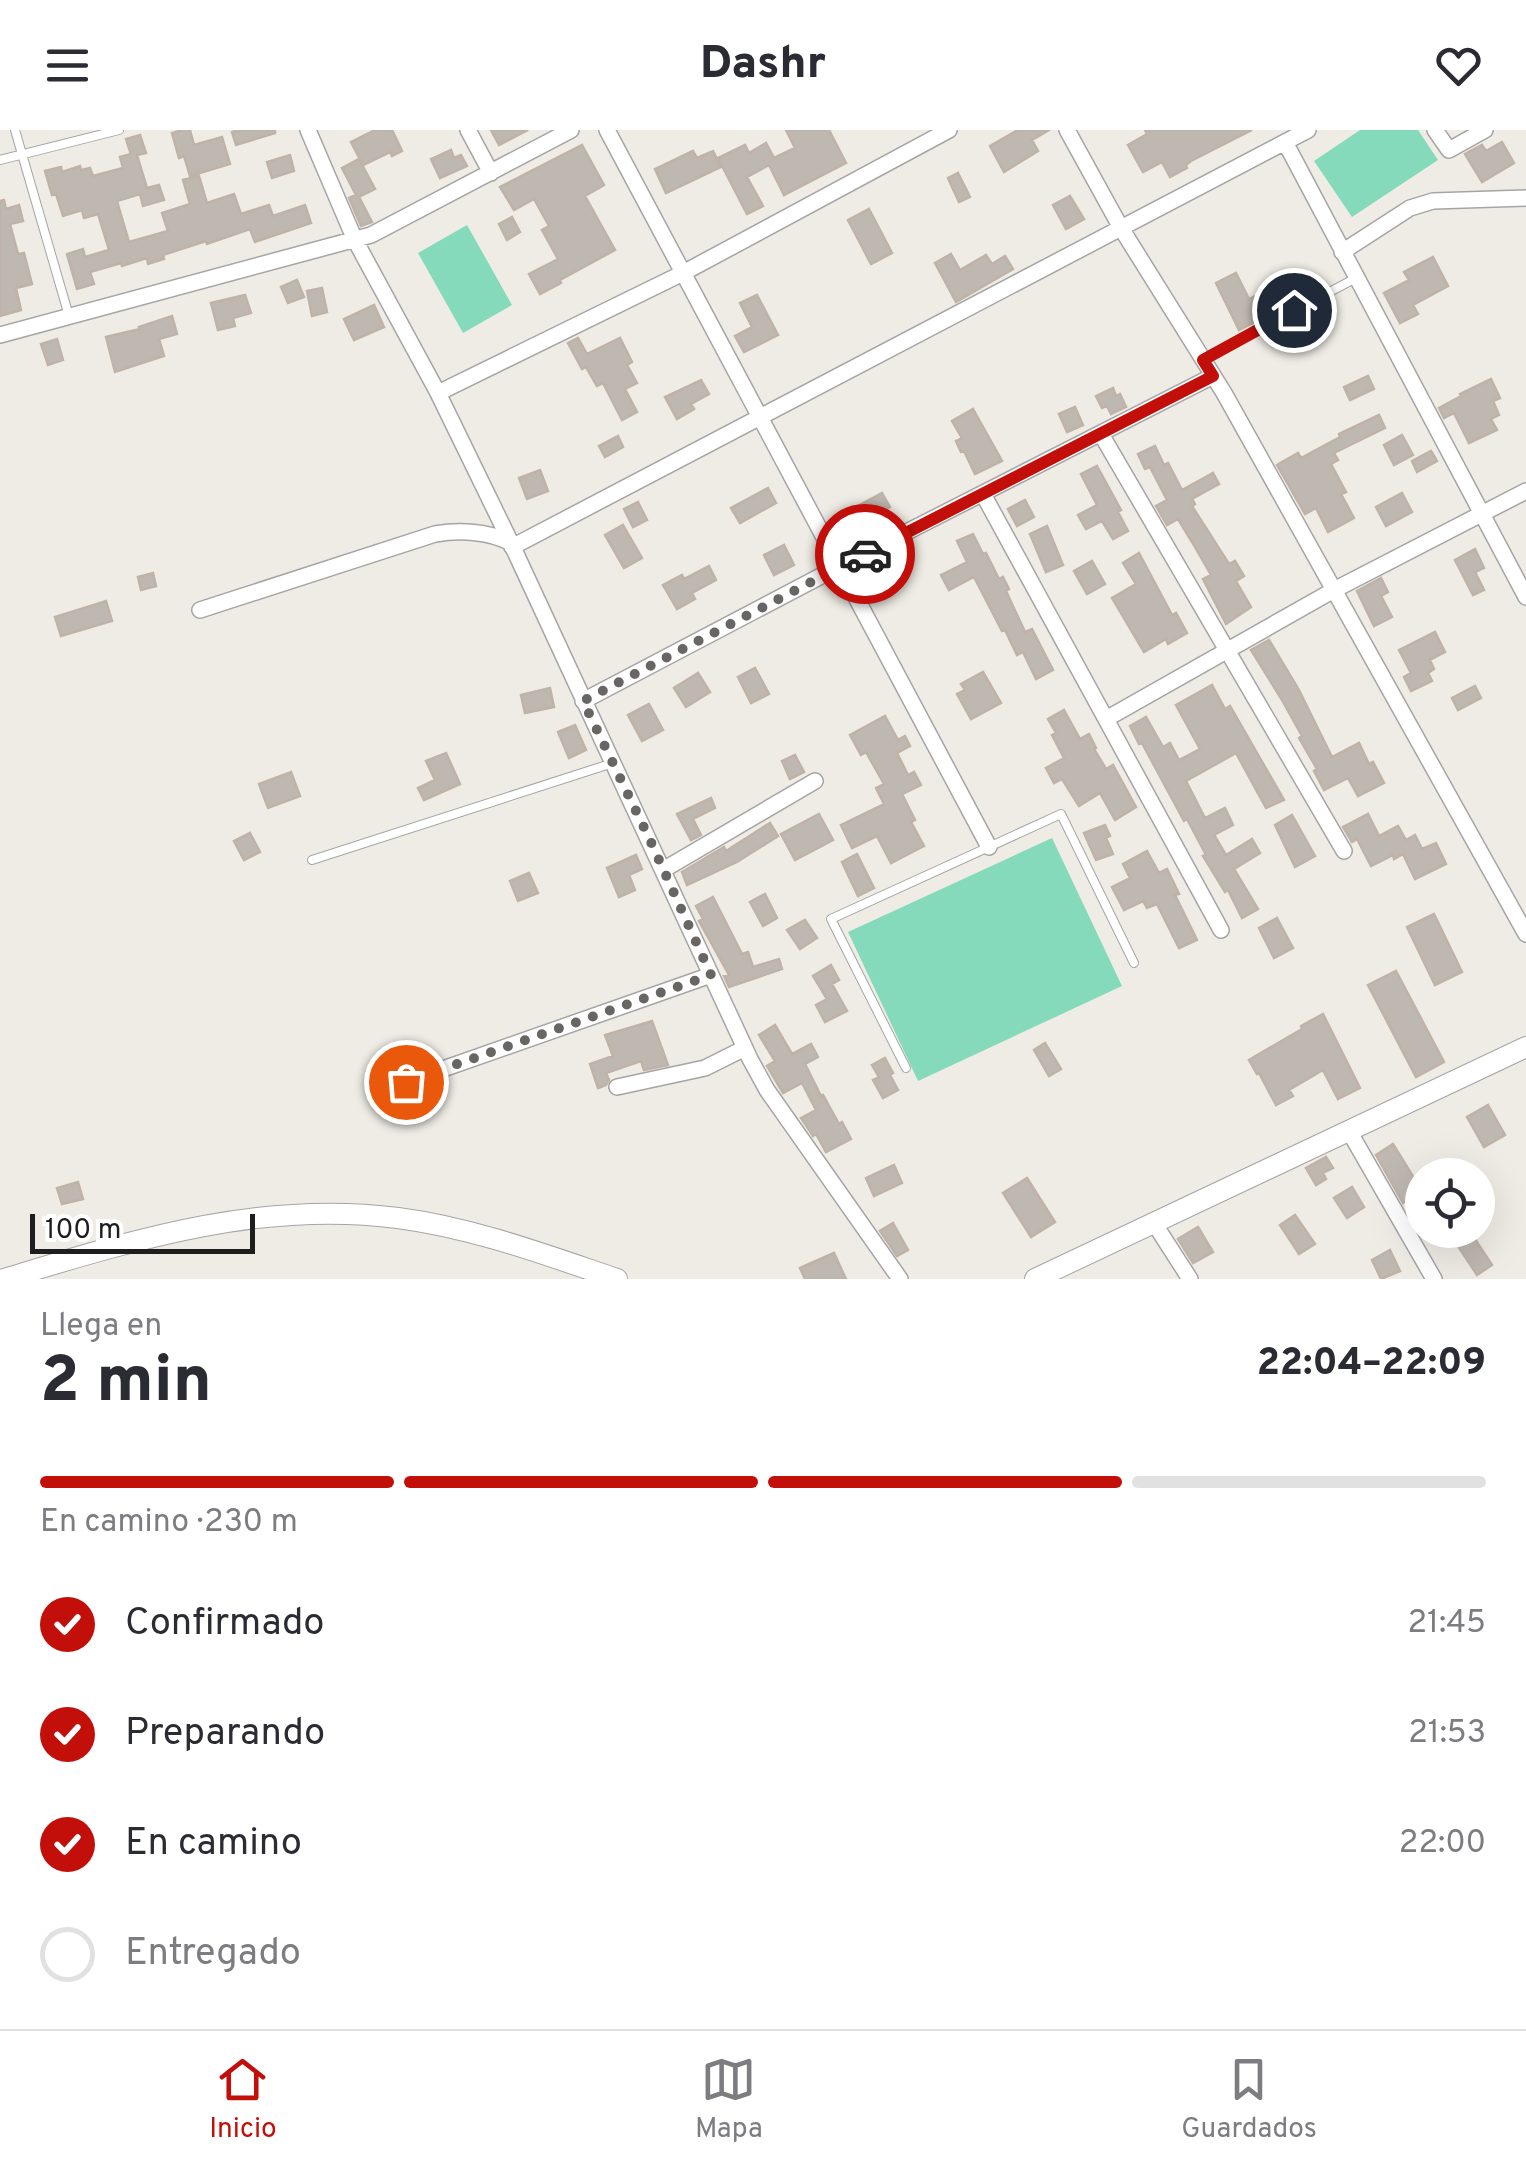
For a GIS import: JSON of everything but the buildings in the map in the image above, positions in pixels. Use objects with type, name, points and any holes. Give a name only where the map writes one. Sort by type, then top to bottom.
[{"type":"street","points":[[308,130],[354,240],[438,392],[744,1048],[767,1090],[900,1279]]},
{"type":"street","points":[[468,130],[491,173]]},
{"type":"street","points":[[0,336],[372,235],[571,130]]},
{"type":"street","points":[[607,130],[989,847]]},
{"type":"street","points":[[438,392],[683,273],[949,130]]},
{"type":"street","points":[[1068,130],[1120,228],[1213,376],[1526,934]]},
{"type":"street","points":[[511,545],[1308,130]]},
{"type":"street","points":[[1435,130],[1449,150],[1485,130]]},
{"type":"street","points":[[1285,142],[1526,596]]},
{"type":"street","points":[[1342,252],[1410,208],[1433,202],[1526,198]]},
{"type":"street","points":[[583,701],[1213,376]]},
{"type":"street","points":[[1101,434],[1344,851]]},
{"type":"street","points":[[1106,718],[1334,590],[1526,491]]},
{"type":"street","points":[[983,494],[1222,930]]},
{"type":"street","points":[[200,610],[435,534],[468,532],[492,536],[511,545]]},
{"type":"street","points":[[664,870],[815,781]]},
{"type":"street","points":[[406,1082],[711,975]]},
{"type":"street","points":[[1035,1279],[1526,1047]]},
{"type":"street","points":[[617,1087],[705,1068],[744,1048]]},
{"type":"street","points":[[1348,1131],[1433,1279]]},
{"type":"street","points":[[4,1279],[200,1226],[298,1213],[380,1216],[443,1226],[533,1250],[617,1279]]},
{"type":"street","points":[[1154,1223],[1190,1279]]},
{"type":"lane","points":[[15,130],[70,316]]},
{"type":"lane","points":[[0,160],[119,130]]},
{"type":"lane","points":[[1203,360],[1356,278]]},
{"type":"lane","points":[[312,860],[613,763]]},
{"type":"lane","points":[[906,1068],[831,919],[1061,814],[1134,963]]},
{"type":"green space","points":[[1360,130],[1418,130],[1438,160],[1352,217],[1314,161]]},
{"type":"green space","points":[[467,225],[512,305],[463,333],[418,253]]},
{"type":"green space","points":[[1052,838],[1122,986],[918,1081],[848,932]]},
{"type":"way so far","points":[[406,1082],[711,975],[583,701],[865,554]]},
{"type":"route","points":[[865,554],[1213,376],[1203,360],[1294,310]]}]
